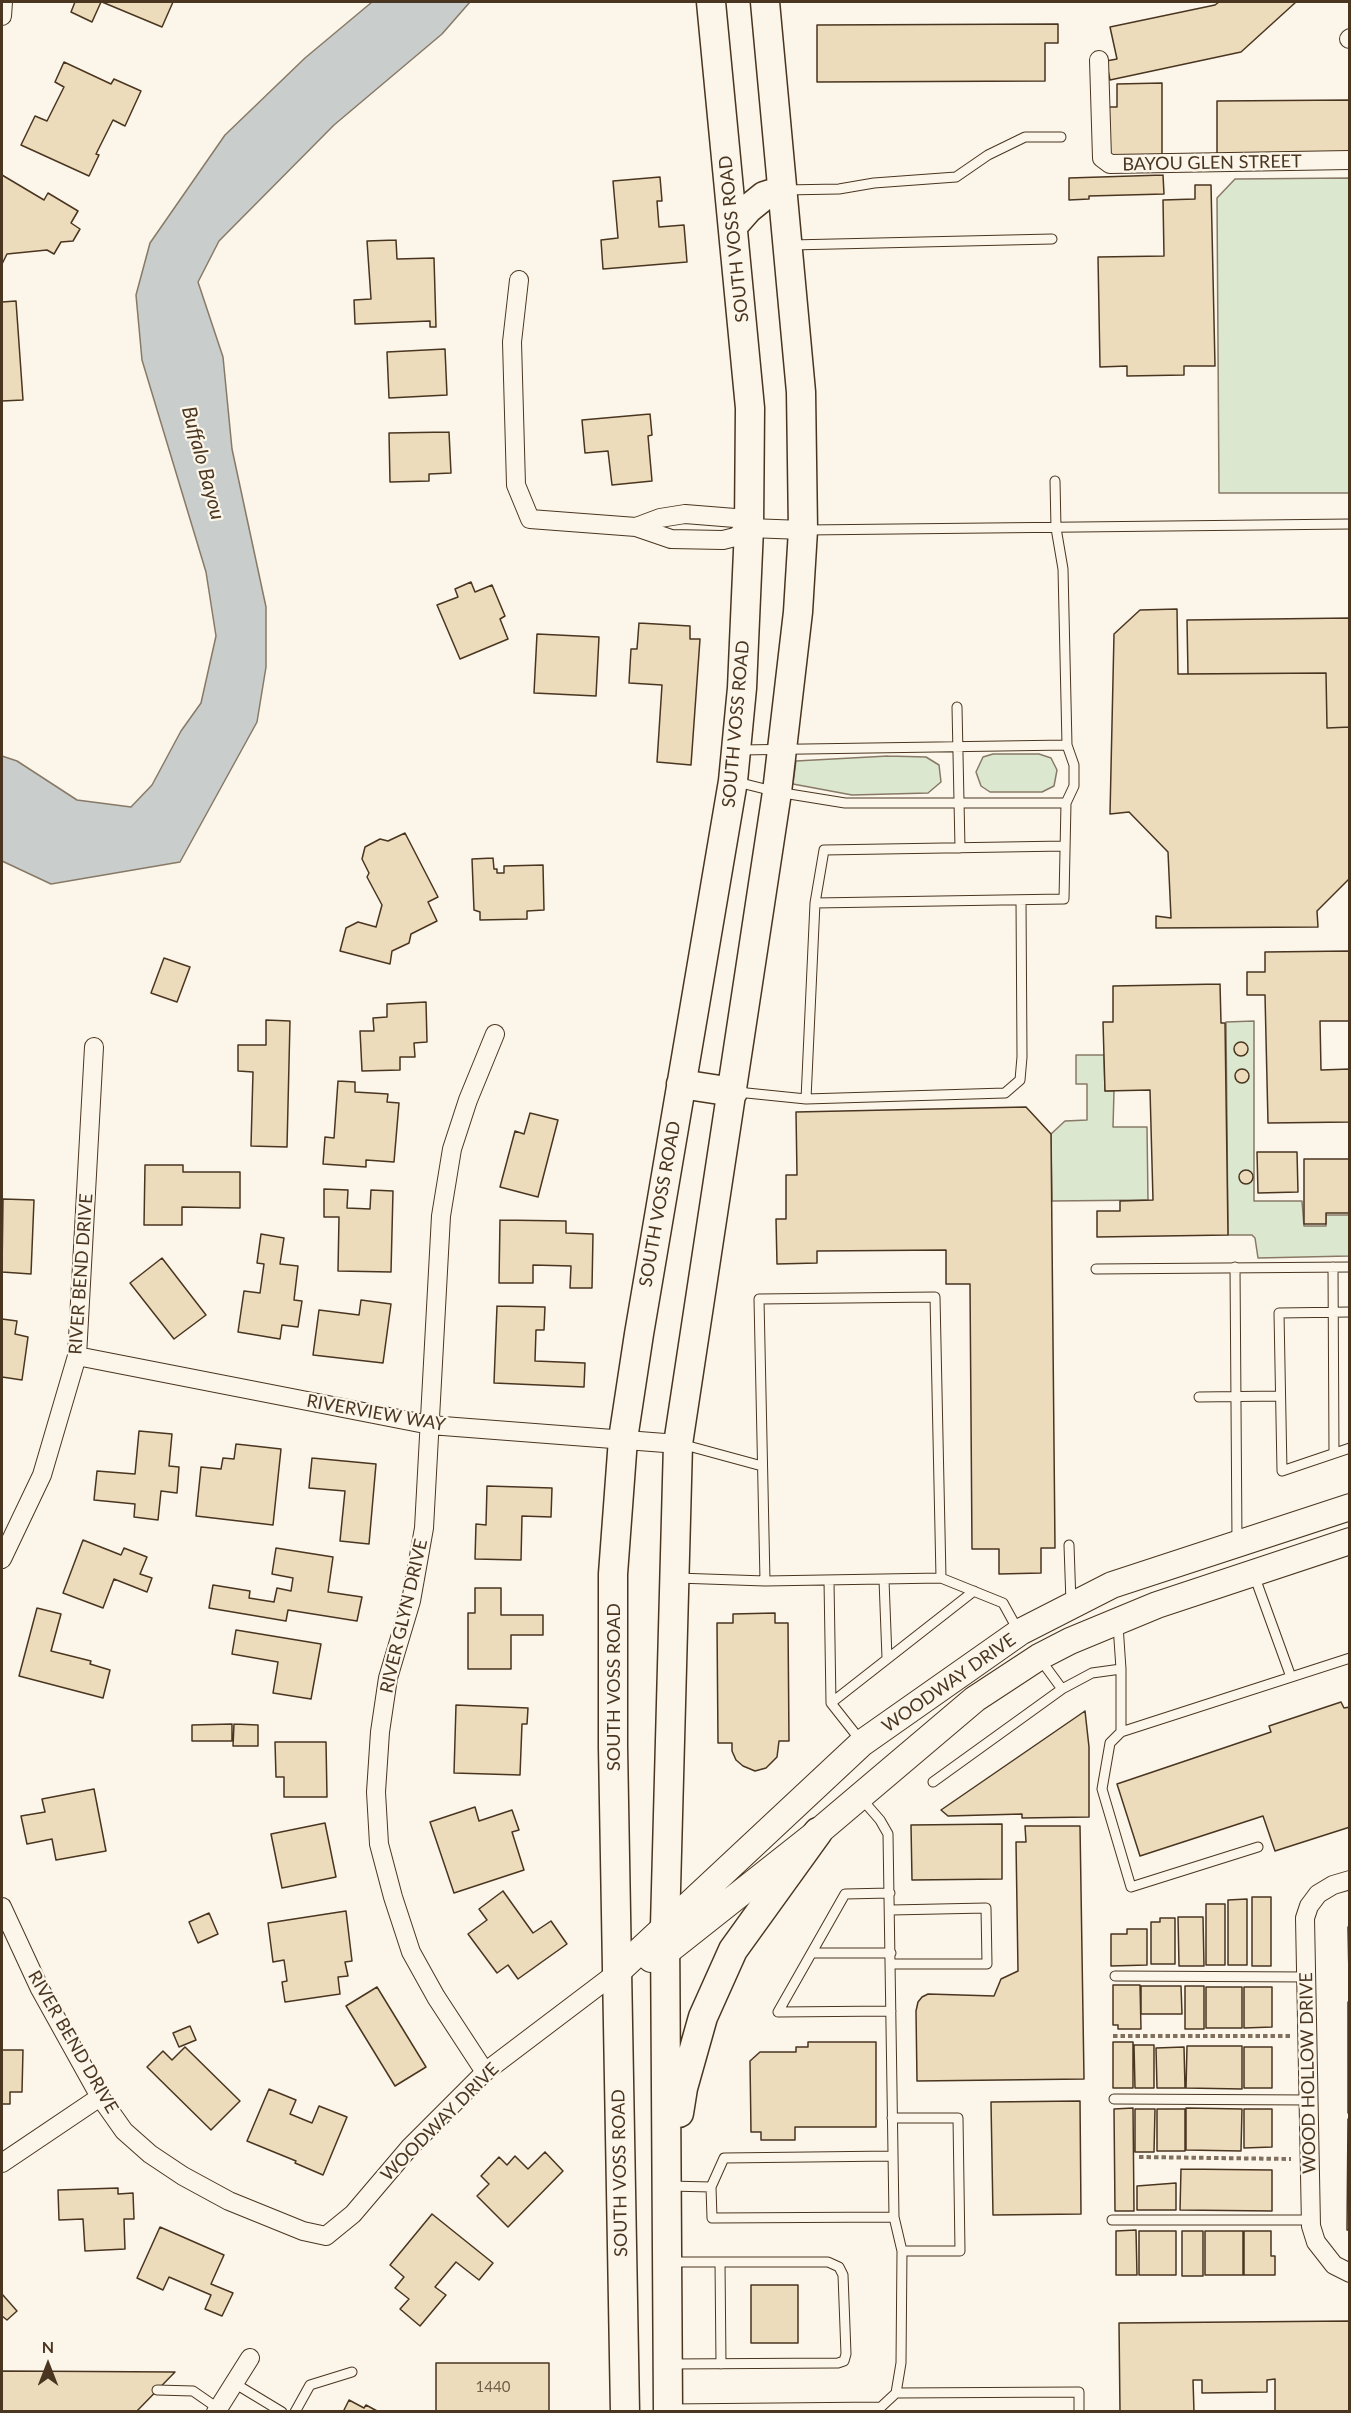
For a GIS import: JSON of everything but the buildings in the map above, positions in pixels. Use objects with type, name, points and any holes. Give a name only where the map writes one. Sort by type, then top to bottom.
[{"type":"main road","name":"SOUTH VOSS ROAD","points":[[625,2412],[622,2366],[613,1574],[623,1438],[733,781],[742,688],[749,528],[750,408],[711,2]]},
{"type":"main road","points":[[668,2410],[665,1940],[678,1444],[777,792],[800,591],[801,393],[765,2]]},
{"type":"main road","points":[[733,226],[764,196],[783,190]]},
{"type":"main road","points":[[681,1084],[732,1092]]},
{"type":"main road","name":"WOODWAY DRIVE","points":[[665,1940],[862,1743],[1020,1632],[1112,1585],[1350,1508]]},
{"type":"main road","name":"WOODWAY DRIVE","points":[[618,1972],[818,1832],[975,1699],[1039,1657],[1117,1620],[1350,1541]]},
{"type":"main road","points":[[1238,1544],[1253,1572]]},
{"type":"main road","points":[[1020,1632],[1039,1657]]},
{"type":"main road","points":[[667,2186],[683,2088],[703,2017],[733,1950],[818,1832]]},
{"type":"main road","points":[[622,2366],[667,2364]]},
{"type":"street","points":[[2,16],[3,2]]},
{"type":"street","name":"BAYOU GLEN STREET","points":[[1099,60],[1102,158],[1110,164],[1350,160]]},
{"type":"street","points":[[519,280],[512,342],[516,486],[530,519],[636,527],[671,539],[723,540],[735,537],[749,528],[802,530]]},
{"type":"street","name":"RIVER GLYN DRIVE","points":[[485,2072],[436,1997],[411,1952],[379,1844],[376,1792],[388,1678],[411,1601],[424,1528],[441,1216],[452,1149],[468,1100],[495,1034]]},
{"type":"street","name":"RIVER BEND DRIVE","points":[[2,1559],[42,1475],[77,1356],[94,1047]]},
{"type":"street","name":"RIVERVIEW WAY","points":[[77,1356],[430,1425],[678,1444]]},
{"type":"street","name":"WOOD HOLLOW DRIVE","points":[[1350,1880],[1334,1885],[1318,1894],[1309,1906],[1305,1918],[1311,2220],[1316,2242],[1334,2265],[1350,2273]]},
{"type":"street","name":"RIVER BEND DRIVE","points":[[2,1907],[40,1989],[100,2097],[124,2131],[150,2154],[183,2176],[259,2214],[303,2231],[326,2236]]},
{"type":"street","name":"WOODWAY DRIVE","points":[[326,2236],[353,2214],[410,2147],[485,2072],[618,1972]]},
{"type":"street","points":[[2,2163],[100,2097]]},
{"type":"street","points":[[220,2410],[250,2358]]},
{"type":"lane","points":[[783,190],[839,189],[874,183],[956,177],[988,155],[1025,137],[1061,137]]},
{"type":"lane","points":[[788,245],[1052,239]]},
{"type":"lane","points":[[815,903],[1064,899],[1066,803],[1074,786],[1074,765],[1067,745],[1063,569],[1056,528],[1055,482]]},
{"type":"lane","points":[[802,530],[1350,524]]},
{"type":"lane","points":[[957,707],[960,848]]},
{"type":"lane","points":[[736,749],[1067,745]]},
{"type":"lane","points":[[733,781],[777,792],[845,803],[1066,803]]},
{"type":"lane","points":[[806,1099],[815,903],[824,850],[1065,846]]},
{"type":"lane","points":[[732,1092],[806,1099],[1005,1093],[1020,1080],[1022,1057],[1021,900]]},
{"type":"lane","points":[[1235,1267],[1238,1544]]},
{"type":"lane","points":[[1333,1267],[1334,1453]]},
{"type":"lane","points":[[1096,1269],[1350,1267]]},
{"type":"lane","points":[[765,1581],[759,1299],[935,1297],[942,1578]]},
{"type":"lane","points":[[1350,1312],[1279,1313],[1282,1471],[1350,1448]]},
{"type":"lane","points":[[1199,1397],[1280,1396]]},
{"type":"lane","points":[[678,1444],[762,1466]]},
{"type":"lane","points":[[1069,1545],[1071,1606]]},
{"type":"lane","points":[[1253,1572],[1291,1677]]},
{"type":"lane","points":[[674,1578],[765,1581],[942,1578],[1003,1604],[1020,1632]]},
{"type":"lane","points":[[884,1580],[887,1658]]},
{"type":"lane","points":[[829,1581],[831,1704],[862,1743]]},
{"type":"lane","points":[[831,1704],[974,1591]]},
{"type":"lane","points":[[1117,1620],[1121,1669],[1121,1732]]},
{"type":"lane","points":[[1039,1657],[1062,1689]]},
{"type":"lane","points":[[1258,1847],[1131,1887],[1102,1789],[1110,1743],[1121,1732],[1350,1658]]},
{"type":"lane","points":[[933,1782],[1062,1689],[1092,1673],[1121,1669]]},
{"type":"lane","points":[[668,2410],[881,2409],[896,2393],[901,2363],[902,2251],[894,2217],[891,1910],[888,1834],[880,1820],[859,1796]]},
{"type":"lane","points":[[890,1893],[845,1894],[778,2012],[891,2011]]},
{"type":"lane","points":[[891,1910],[986,1908],[987,1964],[891,1964]]},
{"type":"lane","points":[[813,1953],[891,1953]]},
{"type":"lane","points":[[1115,1976],[1307,1977]]},
{"type":"lane","points":[[1114,2099],[1309,2100]]},
{"type":"lane","points":[[892,2118],[958,2118],[960,2251],[902,2251]]},
{"type":"lane","points":[[893,2156],[724,2158],[711,2187],[712,2218],[894,2217]]},
{"type":"lane","points":[[667,2186],[711,2187]]},
{"type":"lane","points":[[1112,2220],[1311,2220]]},
{"type":"lane","points":[[667,2262],[828,2262],[839,2268],[843,2275],[846,2354],[844,2361],[838,2363],[667,2364]]},
{"type":"lane","points":[[720,2262],[721,2364]]},
{"type":"lane","points":[[296,2412],[310,2385],[352,2372]]},
{"type":"lane","points":[[234,2383],[282,2412]]},
{"type":"lane","points":[[157,2390],[193,2391],[220,2410]]},
{"type":"lane","points":[[896,2393],[1079,2392],[1079,2412]]},
{"type":"path","points":[[1113,2036],[1308,2036]]},
{"type":"path","points":[[1139,2157],[1310,2159]]},
{"type":"green space","points":[[1349,178],[1349,493],[1219,493],[1217,198],[1235,179]]},
{"type":"green space","points":[[993,754],[1039,754],[1051,758],[1057,770],[1054,786],[1042,792],[990,792],[981,786],[976,772],[983,757]]},
{"type":"green space","points":[[888,756],[926,757],[939,765],[941,782],[928,793],[852,795],[793,784],[796,761]]},
{"type":"green space","points":[[1254,1021],[1254,1201],[1302,1201],[1304,1226],[1326,1226],[1326,1215],[1349,1215],[1349,1256],[1258,1258],[1255,1238],[1252,1235],[1228,1235],[1226,1022]]},
{"type":"green space","points":[[1076,1055],[1104,1055],[1105,1091],[1114,1091],[1113,1127],[1147,1127],[1148,1200],[1052,1201],[1051,1134],[1065,1121],[1087,1120],[1087,1084],[1076,1084]]},
{"type":"water","name":"Buffalo Bayou","points":[[372,2],[470,2],[442,34],[334,125],[219,241],[198,282],[223,357],[232,449],[266,607],[266,667],[257,722],[180,862],[51,884],[2,861],[2,756],[17,761],[77,800],[131,807],[152,785],[181,731],[201,703],[216,636],[206,572],[142,360],[136,295],[150,243],[225,135],[305,58]]}]
